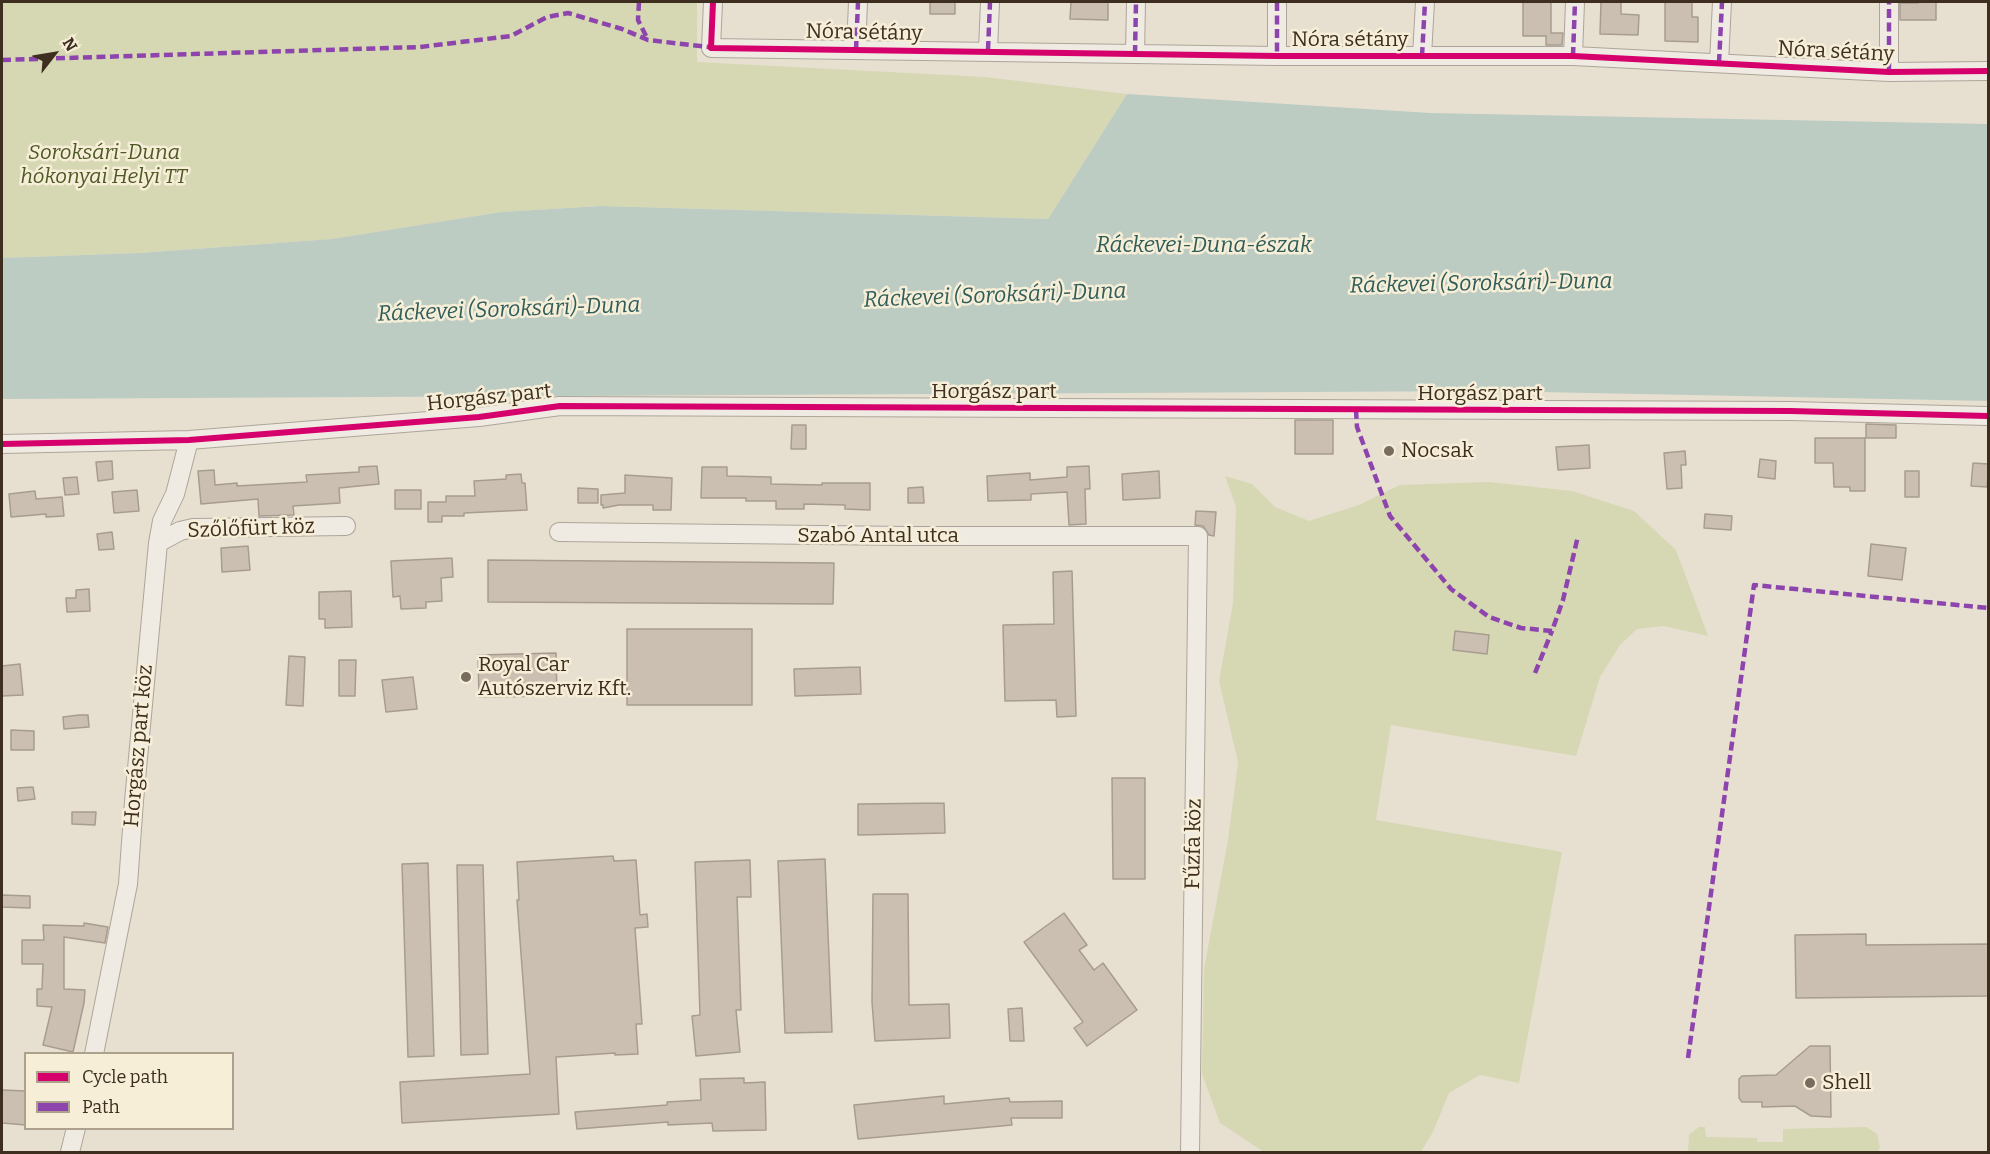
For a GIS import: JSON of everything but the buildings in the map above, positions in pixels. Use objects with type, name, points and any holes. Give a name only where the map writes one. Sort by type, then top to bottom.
[{"type":"street","name":"Nóra sétány","points":[[713,2],[711,48],[988,50],[1277,56],[1573,56],[1889,72],[1989,71]]},
{"type":"street","points":[[856,50],[858,2]]},
{"type":"street","points":[[988,50],[990,2]]},
{"type":"street","points":[[1135,54],[1136,2]]},
{"type":"street","points":[[1277,2],[1277,56]]},
{"type":"street","points":[[1422,56],[1425,2]]},
{"type":"street","points":[[1573,56],[1575,2]]},
{"type":"street","points":[[1719,63],[1722,2]]},
{"type":"street","points":[[1889,2],[1889,72]]},
{"type":"street","name":"Horgász part","points":[[2,444],[189,440],[479,417],[560,406],[1790,411],[1989,416]]},
{"type":"street","name":"Horgász part köz","points":[[94,1052],[128,884],[158,543],[162,520],[175,494],[189,440]]},
{"type":"street","name":"Szőlőfürt köz","points":[[158,543],[180,531],[193,528],[346,526]]},
{"type":"street","name":"Szabó Antal utca","points":[[559,532],[1198,537]]},
{"type":"street","name":"Fűzfa köz","points":[[1190,1152],[1198,537]]},
{"type":"street","points":[[70,1152],[76,1130]]},
{"type":"green space","name":"Soroksári-Duna hókonyai Helyi TT","points":[[2,2],[697,2],[697,62],[985,77],[1127,94],[1048,219],[601,206],[501,212],[332,239],[140,253],[2,258]]},
{"type":"green space","points":[[1225,476],[1252,484],[1275,507],[1309,521],[1359,505],[1400,485],[1489,482],[1572,491],[1634,511],[1676,550],[1708,636],[1664,626],[1637,629],[1620,645],[1600,677],[1576,756],[1391,725],[1376,820],[1562,852],[1519,1083],[1480,1075],[1449,1093],[1433,1132],[1421,1152],[1264,1152],[1220,1123],[1202,1074],[1204,969],[1228,840],[1238,762],[1219,681],[1233,603],[1236,507]]},
{"type":"green space","points":[[1699,1127],[1705,1127],[1706,1137],[1757,1138],[1757,1142],[1783,1142],[1783,1129],[1866,1127],[1877,1134],[1880,1147],[1878,1152],[1688,1152],[1689,1135]]},
{"type":"water","name":"Ráckevei-Duna-észak","points":[[1127,94],[1430,113],[1988,124],[1988,401],[1491,391],[2,399],[2,258],[140,253],[332,239],[501,212],[601,206],[1048,219]]},
{"type":"marked path","points":[[639,2],[638,20],[648,40]]},
{"type":"marked path","points":[[856,50],[858,2]]},
{"type":"marked path","points":[[988,50],[990,2]]},
{"type":"marked path","points":[[1135,54],[1136,2]]},
{"type":"marked path","points":[[1277,2],[1277,56]]},
{"type":"marked path","points":[[1422,56],[1425,2]]},
{"type":"marked path","points":[[1573,56],[1575,2]]},
{"type":"marked path","points":[[1719,63],[1722,2]]},
{"type":"marked path","points":[[1889,2],[1889,72]]},
{"type":"marked path","points":[[2,60],[420,47],[511,36],[547,17],[568,13],[622,29],[648,40],[717,48]]},
{"type":"marked path","points":[[1356,410],[1357,427],[1390,516],[1451,589],[1489,617],[1521,628],[1552,631],[1563,600],[1578,536]]},
{"type":"marked path","points":[[1688,1058],[1754,585],[1988,608]]},
{"type":"marked path","points":[[1535,673],[1552,631]]},
{"type":"cycle path","points":[[713,2],[711,48],[1277,56],[1573,56],[1889,72],[1988,71]]},
{"type":"cycle path","points":[[2,444],[189,440],[479,417],[560,406],[1790,411],[1988,416]]},
{"type":"place","name":"Nocsak","points":[[1389,451]]},
{"type":"place","name":"Royal Car Autószerviz Kft.","points":[[466,677]]},
{"type":"place","name":"Shell","points":[[1810,1083]]},
{"type":"water label","name":"Ráckevei (Soroksári)-Duna","points":[[1481,284]]},
{"type":"water label","name":"Ráckevei (Soroksári)-Duna","points":[[995,296]]},
{"type":"water label","name":"Ráckevei (Soroksári)-Duna","points":[[509,310]]}]
